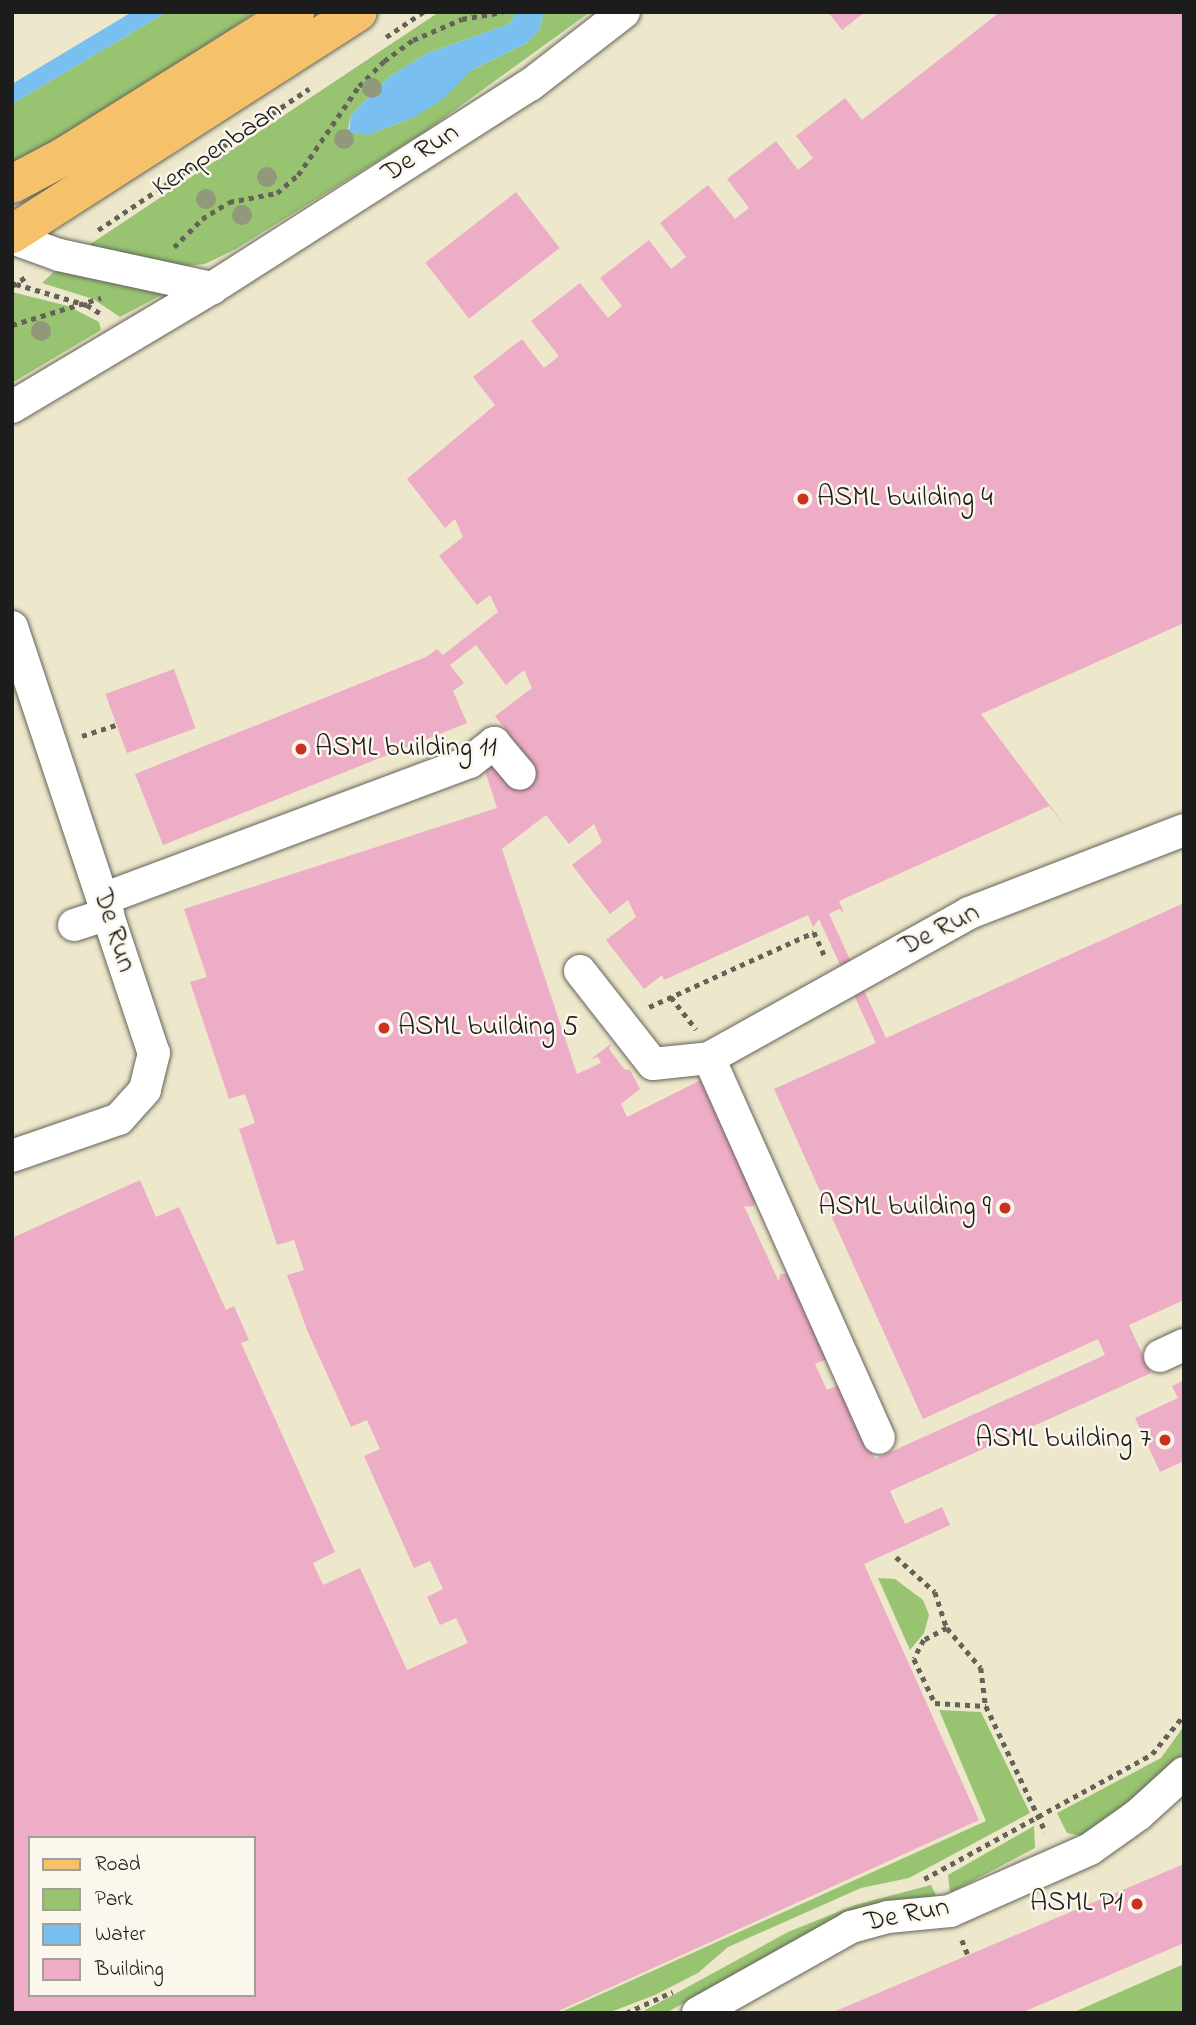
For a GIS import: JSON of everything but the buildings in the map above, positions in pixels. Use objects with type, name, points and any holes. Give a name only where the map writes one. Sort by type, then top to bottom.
[{"type":"main road","points":[[12,184],[63,158],[295,12]]},
{"type":"main road","name":"Kempenbaan","points":[[12,236],[368,28]]},
{"type":"street","name":"De Run","points":[[12,407],[212,288],[530,85],[624,12]]},
{"type":"street","points":[[12,236],[59,255],[212,288]]},
{"type":"street","name":"De Run","points":[[12,627],[23,693],[105,907],[154,1053],[145,1090],[120,1119],[12,1156]]},
{"type":"street","points":[[74,925],[105,907],[470,762],[494,743],[520,774]]},
{"type":"street","name":"De Run","points":[[580,971],[653,1064],[709,1058],[969,913],[1184,830]]},
{"type":"street","points":[[709,1058],[879,1438]]},
{"type":"street","name":"De Run","points":[[689,2000],[851,1927],[888,1917],[950,1911],[1090,1849],[1139,1814],[1184,1773]]},
{"type":"path","points":[[368,28],[423,12]]},
{"type":"path","points":[[12,325],[87,305],[144,272],[202,219],[229,202],[277,193],[298,175],[359,86],[383,61],[413,40],[462,19],[502,12]]},
{"type":"path","name":"Kempenbaan","points":[[14,285],[321,81]]},
{"type":"path","points":[[14,285],[87,305],[126,338]]},
{"type":"path","points":[[623,1026],[646,1008],[814,932],[838,986]]},
{"type":"path","points":[[896,1557],[935,1592],[947,1628],[981,1668],[986,1706],[1059,1863]]},
{"type":"path","points":[[947,1628],[924,1640],[914,1658],[935,1703],[986,1706]]},
{"type":"path","points":[[919,1881],[1152,1754],[1184,1715]]},
{"type":"path","points":[[626,2013],[689,2000]]},
{"type":"green space","points":[[167,12],[256,12],[127,99],[12,166],[12,104]]},
{"type":"green space","points":[[439,12],[517,12],[509,24],[428,53],[389,77],[351,115],[348,129],[368,135],[414,117],[472,70],[527,43],[539,30],[544,12],[590,12],[423,133],[236,249],[205,264],[167,268],[89,245]]},
{"type":"green space","points":[[61,265],[167,292],[120,317],[93,299],[42,283]]},
{"type":"green space","points":[[12,292],[68,306],[99,322],[101,330],[12,383]]},
{"type":"green space","points":[[878,1578],[895,1579],[923,1600],[929,1615],[924,1633],[910,1650]]},
{"type":"green space","points":[[939,1710],[981,1712],[1030,1813],[909,1878],[861,1888],[728,1947],[698,1973],[655,1995],[608,2013],[559,2013],[986,1821]]},
{"type":"green space","points":[[1184,1726],[1184,1763],[1081,1836],[1067,1833],[1057,1813],[1161,1758]]},
{"type":"green space","points":[[1034,1826],[1035,1848],[950,1893],[948,1875]]},
{"type":"green space","points":[[931,1885],[936,1895],[916,1906],[814,1930],[666,2013],[640,2013],[788,1932],[855,1905]]},
{"type":"green space","points":[[1184,1964],[1184,2013],[1072,2013]]},
{"type":"water","points":[[132,12],[167,12],[12,104],[12,84]]},
{"type":"water","points":[[517,12],[544,12],[539,30],[527,43],[472,70],[443,99],[414,117],[368,135],[349,132],[351,115],[389,77],[428,53],[509,24]]},
{"type":"place","name":"ASML building 4","points":[[803,499]]},
{"type":"place","name":"ASML building 11","points":[[301,749]]},
{"type":"place","name":"ASML building 5","points":[[384,1028]]},
{"type":"place","name":"ASML building 9","points":[[1005,1208]]},
{"type":"place","name":"ASML building 7","points":[[1165,1440]]},
{"type":"place","name":"ASML P1","points":[[1137,1904]]}]
